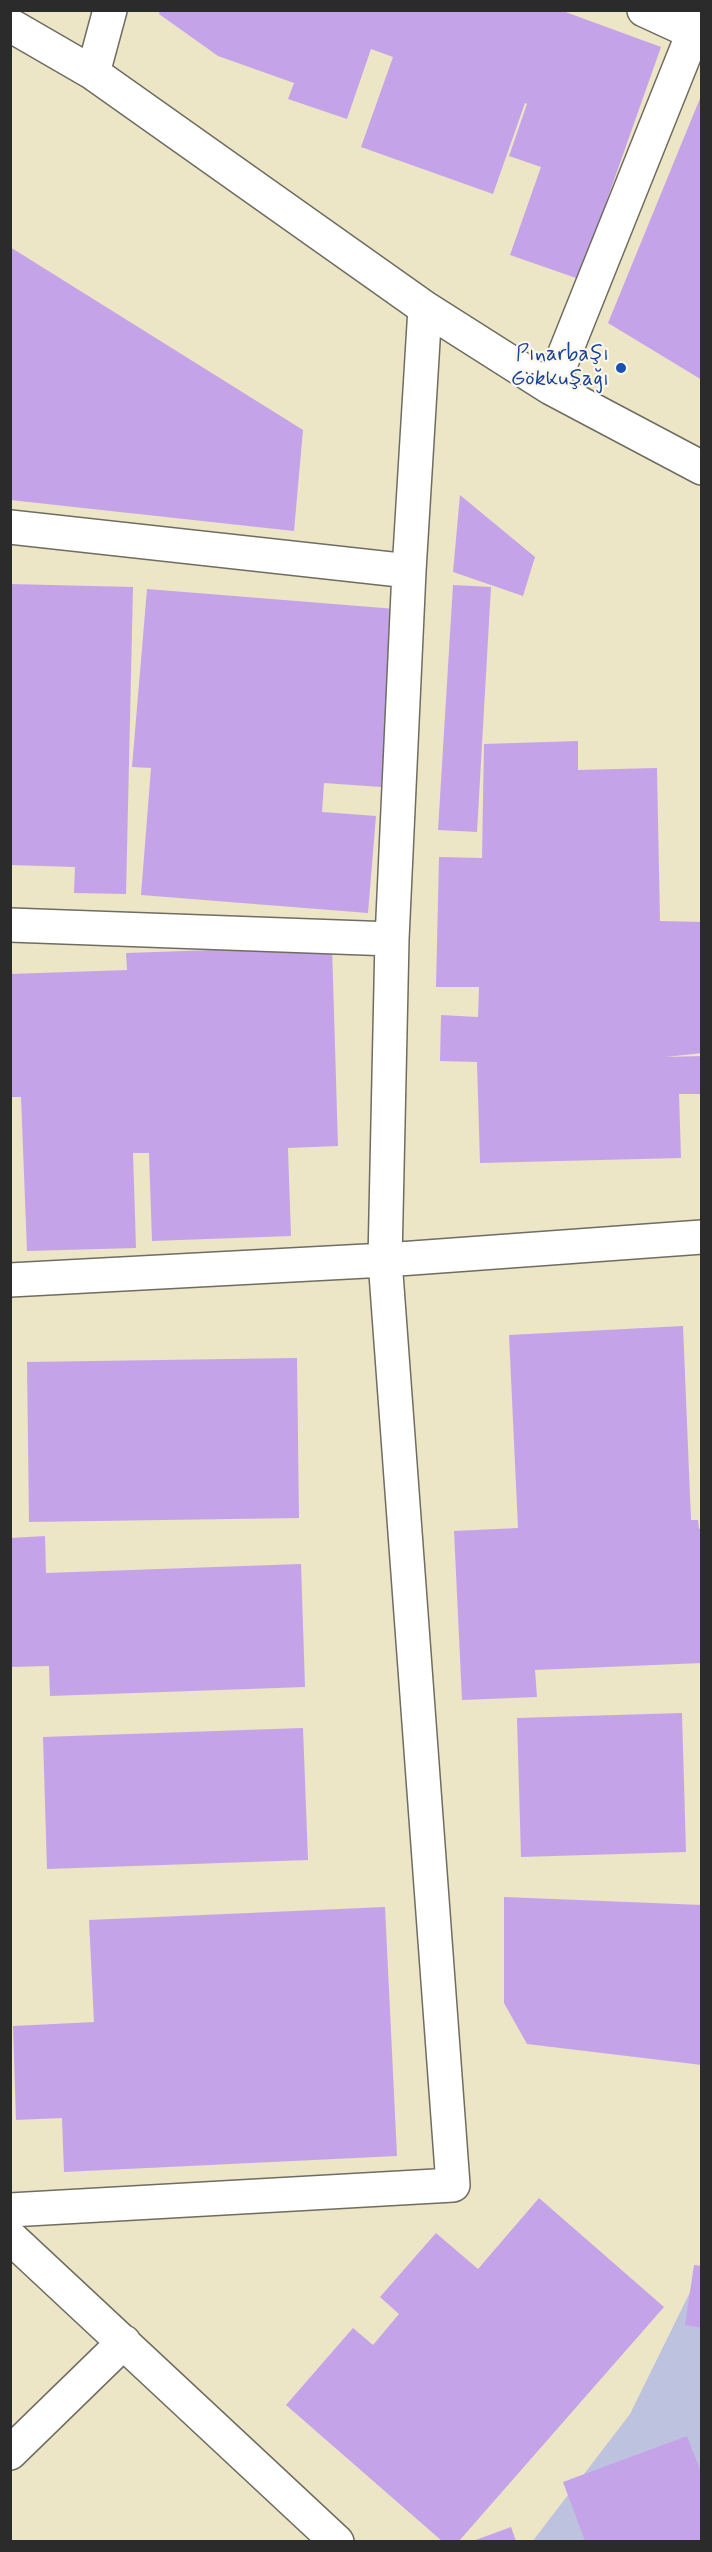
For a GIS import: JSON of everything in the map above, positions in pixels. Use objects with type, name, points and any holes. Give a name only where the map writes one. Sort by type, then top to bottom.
[{"type":"street","points":[[93,73],[110,10]]},
{"type":"street","points":[[550,388],[698,22],[644,10]]},
{"type":"street","points":[[10,25],[93,73],[425,308],[550,388],[702,468]]},
{"type":"street","points":[[10,2210],[453,2185],[385,1260],[392,939],[409,571],[425,308]]},
{"type":"street","points":[[10,527],[409,571]]},
{"type":"street","points":[[10,925],[392,939]]},
{"type":"street","points":[[10,1280],[385,1260],[702,1237]]},
{"type":"street","points":[[10,2236],[337,2541]]},
{"type":"street","points":[[10,2453],[124,2342]]},
{"type":"shaded area","points":[[699,2274],[702,2276],[701,2541],[532,2542],[630,2414]]},
{"type":"building","points":[[160,10],[560,10],[661,47],[579,279],[510,255],[541,167],[509,156],[527,104],[525,103],[493,194],[361,147],[393,57],[371,49],[347,119],[288,99],[294,83],[218,56],[159,14]]},
{"type":"building","points":[[702,96],[702,380],[608,323]]},
{"type":"building","points":[[10,247],[303,430],[294,531],[10,500]]},
{"type":"building","points":[[460,495],[535,557],[523,596],[453,572]]},
{"type":"building","points":[[10,584],[133,587],[126,894],[74,893],[75,867],[10,865]]},
{"type":"building","points":[[453,585],[491,587],[477,832],[438,830]]},
{"type":"building","points":[[147,589],[396,609],[381,787],[324,783],[322,812],[376,816],[368,913],[141,895],[151,768],[132,767]]},
{"type":"building","points":[[578,741],[578,770],[657,768],[660,921],[702,922],[702,1053],[666,1057],[702,1056],[702,1094],[679,1094],[681,1158],[480,1163],[477,1062],[440,1061],[441,1015],[478,1017],[479,987],[436,987],[439,857],[482,858],[484,744]]},
{"type":"building","points":[[332,946],[338,1146],[288,1148],[291,1236],[152,1241],[149,1153],[133,1153],[136,1248],[27,1251],[21,1097],[10,1097],[10,974],[127,970],[126,953]]},
{"type":"building","points":[[683,1326],[691,1520],[698,1520],[699,1529],[702,1528],[702,1663],[535,1670],[537,1697],[462,1700],[454,1531],[518,1528],[509,1335]]},
{"type":"building","points":[[297,1358],[299,1518],[29,1522],[27,1362]]},
{"type":"building","points":[[45,1536],[46,1573],[301,1564],[305,1687],[50,1696],[49,1666],[10,1667],[10,1538]]},
{"type":"building","points":[[682,1713],[686,1852],[521,1857],[517,1718]]},
{"type":"building","points":[[303,1728],[308,1860],[47,1869],[43,1737]]},
{"type":"building","points":[[504,1897],[702,1905],[702,2065],[527,2044],[504,2003]]},
{"type":"building","points":[[385,1907],[397,2156],[64,2172],[62,2118],[16,2120],[13,2026],[94,2022],[89,1920]]},
{"type":"building","points":[[539,2198],[664,2307],[459,2541],[442,2541],[286,2405],[353,2328],[373,2345],[399,2314],[380,2297],[436,2233],[478,2269]]},
{"type":"building","points":[[694,2265],[702,2266],[702,2328],[685,2325]]},
{"type":"building","points":[[687,2436],[702,2475],[702,2541],[585,2541],[563,2482]]},
{"type":"building","points":[[511,2527],[516,2541],[473,2541]]},
{"type":"place","name":"Pınarbaşı Gökkuşağı","points":[[621,368]]}]
